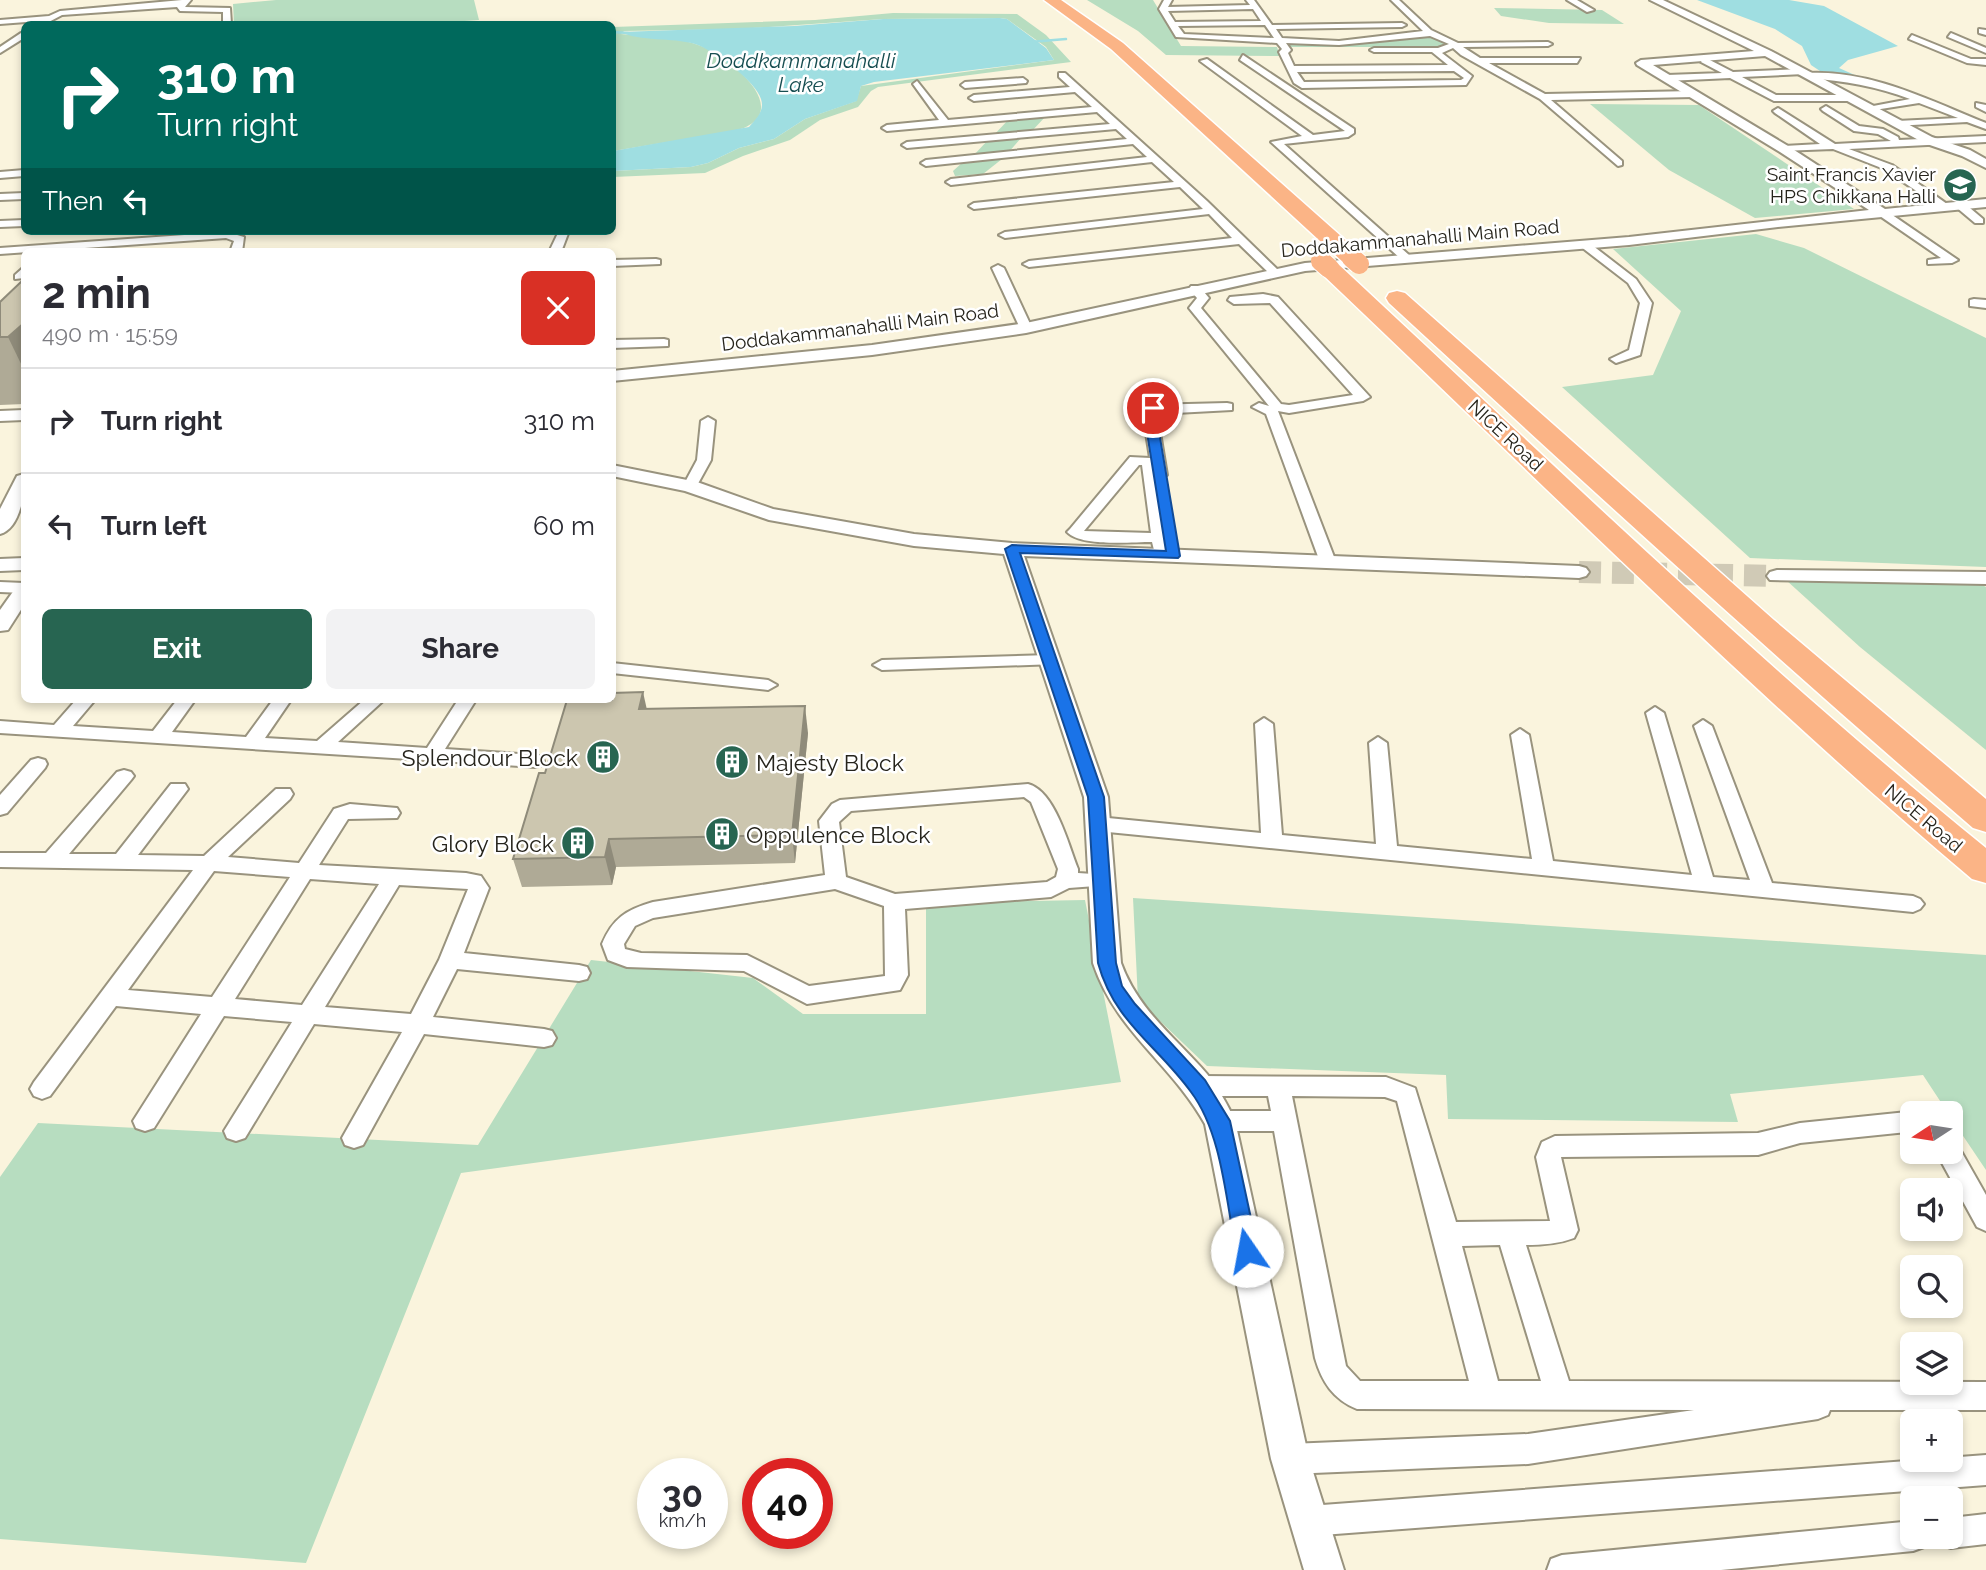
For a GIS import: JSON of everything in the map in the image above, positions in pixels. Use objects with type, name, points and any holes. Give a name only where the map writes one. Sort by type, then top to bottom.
[{"type":"highway","name":"NICE Road","points":[[1051,0],[1117,46],[1758,671],[1871,774],[1986,869]]},
{"type":"highway","points":[[1029,1],[1079,35],[1150,100]]},
{"type":"highway","name":"NICE Road","points":[[1335,260],[1986,819]]},
{"type":"street","points":[[0,22],[46,21],[76,0]]},
{"type":"street","points":[[71,12],[86,0]]},
{"type":"street","points":[[119,9],[130,0]]},
{"type":"street","points":[[1264,0],[1252,3],[1165,4],[1171,24],[1179,35],[1185,36],[1339,43],[1431,33]]},
{"type":"street","points":[[1395,0],[1431,33],[1543,97],[1618,163]]},
{"type":"street","points":[[1571,0],[1590,10]]},
{"type":"street","points":[[1655,0],[1767,52],[1927,140],[1966,153],[1986,164]]},
{"type":"street","points":[[60,13],[185,2]]},
{"type":"street","points":[[185,2],[180,9],[227,10],[227,21]]},
{"type":"street","points":[[1252,3],[1287,50]]},
{"type":"street","points":[[1171,24],[1421,25]]},
{"type":"street","points":[[1951,35],[1986,51]]},
{"type":"street","points":[[0,51],[5,45],[21,37]]},
{"type":"street","points":[[1912,37],[1970,61],[1986,62]]},
{"type":"street","points":[[1436,50],[1469,78],[1469,81],[1447,85],[1307,86],[1298,83],[1283,52],[1436,50],[1455,45],[1548,44]]},
{"type":"street","points":[[1767,52],[1641,63],[1784,149],[1952,260],[1932,261]]},
{"type":"street","points":[[1243,58],[1352,132],[1276,142],[1405,257]]},
{"type":"street","points":[[1745,59],[1771,73]]},
{"type":"street","points":[[1479,61],[1577,60]]},
{"type":"street","points":[[1704,60],[1779,100],[1851,98]]},
{"type":"street","points":[[1204,61],[1311,138]]},
{"type":"street","points":[[1291,69],[1456,68]]},
{"type":"street","points":[[1667,78],[1771,73],[1853,79],[1882,85],[1986,126]]},
{"type":"street","points":[[1059,77],[1077,89],[1182,184],[1274,272]]},
{"type":"street","points":[[989,119],[961,81],[1039,79]]},
{"type":"street","points":[[917,84],[946,123]]},
{"type":"street","points":[[974,98],[1077,89]]},
{"type":"street","points":[[1543,97],[1694,94]]},
{"type":"street","points":[[1871,109],[1920,100]]},
{"type":"street","points":[[887,128],[1099,109]]},
{"type":"street","points":[[1826,109],[1854,127],[1880,131],[1901,142]]},
{"type":"street","points":[[1777,111],[1834,146],[1888,167],[1943,206]]},
{"type":"street","points":[[1897,124],[1970,120]]},
{"type":"street","points":[[907,145],[1118,126]]},
{"type":"street","points":[[1784,149],[1986,139]]},
{"type":"street","points":[[926,163],[1135,142]]},
{"type":"street","points":[[951,182],[1154,159]]},
{"type":"street","points":[[0,175],[21,173]]},
{"type":"street","points":[[974,206],[1182,184]]},
{"type":"street","points":[[0,197],[21,196]]},
{"type":"street","name":"Doddakammanahalli Main Road","points":[[616,376],[872,350],[1026,328],[1274,272],[1405,257],[1584,244],[1986,202]]},
{"type":"street","points":[[1960,205],[1979,221]]},
{"type":"street","points":[[1004,234],[1211,211]]},
{"type":"street","points":[[0,224],[21,223]]},
{"type":"street","points":[[96,248],[227,235],[240,239],[239,248]]},
{"type":"street","points":[[1029,264],[1242,240]]},
{"type":"street","points":[[1584,244],[1632,281],[1646,303],[1635,352],[1616,359]]},
{"type":"street","points":[[0,251],[21,251]]},
{"type":"street","points":[[616,263],[656,262]]},
{"type":"street","points":[[998,268],[1026,328]]},
{"type":"street","points":[[1195,289],[1203,298],[1195,308],[1277,407],[1289,409],[1363,397],[1274,300],[1234,300]]},
{"type":"street","points":[[616,344],[664,343]]},
{"type":"street","points":[[1165,550],[1150,411],[1158,407],[1227,407]]},
{"type":"street","points":[[1259,407],[1272,412],[1328,562]]},
{"type":"street","points":[[0,416],[21,415]]},
{"type":"street","points":[[690,486],[704,460],[708,421]]},
{"type":"street","points":[[1135,460],[1150,462],[1165,550],[1082,536],[1075,532],[1135,460]]},
{"type":"street","points":[[616,471],[690,486],[769,514],[914,540],[1012,549],[1165,550],[1328,562],[1579,572]]},
{"type":"street","points":[[7,514],[21,487]]},
{"type":"street","points":[[1012,549],[1096,797],[1107,963],[1114,987],[1128,1009],[1198,1086],[1220,1121],[1290,1459],[1324,1570]]},
{"type":"street","points":[[0,565],[21,564]]},
{"type":"street","points":[[1777,576],[1986,578]]},
{"type":"street","points":[[0,587],[21,589]]},
{"type":"street","points":[[0,625],[21,594]]},
{"type":"street","points":[[882,665],[1050,660]]},
{"type":"street","points":[[616,668],[768,685]]},
{"type":"street","points":[[60,729],[83,703]]},
{"type":"street","points":[[160,735],[184,703]]},
{"type":"street","points":[[252,742],[280,703]]},
{"type":"street","points":[[322,747],[372,703]]},
{"type":"street","points":[[432,755],[465,703]]},
{"type":"street","points":[[1655,713],[1704,884]]},
{"type":"street","points":[[1264,724],[1272,841]]},
{"type":"street","points":[[1703,726],[1764,890]]},
{"type":"street","points":[[0,727],[160,735],[535,761]]},
{"type":"street","points":[[1520,735],[1544,868]]},
{"type":"street","points":[[1378,743],[1387,852]]},
{"type":"street","points":[[0,808],[38,764]]},
{"type":"street","points":[[51,861],[124,776]]},
{"type":"street","points":[[121,862],[178,789]]},
{"type":"street","points":[[836,881],[830,821],[839,809],[847,805],[1028,790],[1039,798],[1067,875]]},
{"type":"street","points":[[41,1089],[209,863],[284,794]]},
{"type":"street","points":[[145,1121],[341,814],[350,810],[390,813]]},
{"type":"street","points":[[1098,824],[1913,904]]},
{"type":"street","points":[[0,860],[209,863],[393,878],[467,880],[478,884],[477,894],[450,960],[354,1139]]},
{"type":"street","points":[[894,902],[897,975],[892,984],[807,995],[747,963],[627,960],[616,954],[613,944],[618,930],[629,917],[836,881],[894,902],[1051,889],[1067,875],[1101,875]]},
{"type":"street","points":[[236,1131],[393,878]]},
{"type":"street","points":[[450,960],[579,973]]},
{"type":"street","points":[[110,996],[544,1038]]},
{"type":"street","points":[[1198,1086],[1385,1087],[1407,1095],[1487,1395]]},
{"type":"street","points":[[1278,1086],[1329,1358],[1333,1372],[1344,1388],[1357,1395],[1986,1396]]},
{"type":"street","points":[[1220,1121],[1285,1121]]},
{"type":"street","points":[[1446,1234],[1560,1233],[1565,1230],[1548,1157],[1551,1149],[1555,1147],[1758,1144],[1800,1133],[1900,1125]]},
{"type":"street","points":[[1955,1164],[1986,1219]]},
{"type":"street","points":[[1509,1233],[1559,1395]]},
{"type":"street","points":[[1290,1459],[1528,1449],[1880,1396]]},
{"type":"street","points":[[1309,1521],[1986,1470]]},
{"type":"street","points":[[1963,1532],[1986,1529]]},
{"type":"street","points":[[1562,1570],[1900,1537]]},
{"type":"green space","points":[[276,0],[474,0],[479,20],[234,21],[233,4]]},
{"type":"green space","points":[[1087,0],[1153,0],[1181,46],[1277,47],[1280,56],[1166,55],[1138,31]]},
{"type":"green space","points":[[1494,8],[1602,10],[1624,24],[1549,23],[1501,16]]},
{"type":"green space","points":[[893,13],[1017,14],[1046,35],[1071,62],[878,87],[871,91],[858,107],[820,120],[790,140],[705,173],[616,177],[616,171],[691,167],[708,163],[739,148],[774,139],[805,119],[856,101],[861,86],[1054,60],[1046,47],[1007,19],[1000,18],[883,19],[739,29],[624,31],[621,34],[682,40],[714,52],[742,73],[753,86],[760,99],[760,112],[753,123],[735,131],[616,151],[616,27],[815,20]]},
{"type":"green space","points":[[1417,36],[1446,40],[1447,44],[1437,47],[1289,47],[1286,43],[1348,44]]},
{"type":"green space","points":[[1590,104],[1699,105],[1854,209],[1755,218],[1669,170]]},
{"type":"green space","points":[[1046,116],[1031,132],[993,136],[1009,119]]},
{"type":"green space","points":[[1022,137],[1008,153],[973,156],[988,140]]},
{"type":"green space","points":[[1002,159],[983,174],[955,176],[953,171],[963,162]]},
{"type":"green space","points":[[1756,234],[1804,248],[1986,338],[1986,567],[1750,558],[1562,387],[1653,375],[1681,311],[1613,249]]},
{"type":"green space","points":[[1786,580],[1974,581],[1986,587],[1986,750],[1860,647]]},
{"type":"green space","points":[[1133,898],[1986,955],[1986,1170],[1964,1137],[1964,1101],[1940,1101],[1923,1075],[1730,1094],[1738,1122],[1448,1119],[1446,1075],[1207,1066],[1138,1000]]},
{"type":"green space","points":[[1085,900],[1121,1082],[461,1173],[306,1563],[0,1539],[0,1177],[38,1123],[478,1145],[591,960],[753,978],[803,1014],[926,1014],[926,903]]},
{"type":"water","points":[[1697,0],[1789,0],[1824,6],[1898,46],[1848,60],[1839,68],[1857,76],[1854,77],[1820,71],[1811,65],[1802,46],[1775,29]]},
{"type":"water","name":"Doddkammanahalli Lake","points":[[883,19],[1007,19],[1046,48],[1054,60],[874,82],[861,86],[857,101],[805,119],[774,139],[739,148],[708,163],[691,167],[616,171],[616,150],[749,127],[762,107],[761,99],[751,84],[733,67],[703,47],[620,32],[794,26]]},
{"type":"building","points":[[21,282],[21,326],[8,337],[0,337],[0,302]]},
{"type":"building","points":[[643,692],[639,709],[805,706],[792,835],[609,839],[605,857],[513,859],[539,773],[545,773],[566,703],[616,703],[616,693]]},
{"type":"waterway","points":[[616,32],[628,33]]},
{"type":"waterway","points":[[1030,42],[1066,39]]},
{"type":"tunnel","points":[[1579,572],[1777,576]]},
{"type":"place","name":"Saint Francis Xavier HPS Chikkana Halli","points":[[1960,185]]},
{"type":"place","name":"Splendour Block","points":[[603,757]]},
{"type":"place","name":"Majesty Block","points":[[732,762]]},
{"type":"place","name":"Oppulence Block","points":[[722,834]]},
{"type":"place","name":"Glory Block","points":[[578,843]]},
{"type":"route","points":[[1153,408],[1150,414],[1173,556],[1012,549],[1096,797],[1107,963],[1114,987],[1128,1009],[1198,1086],[1220,1121],[1247,1251]]}]
